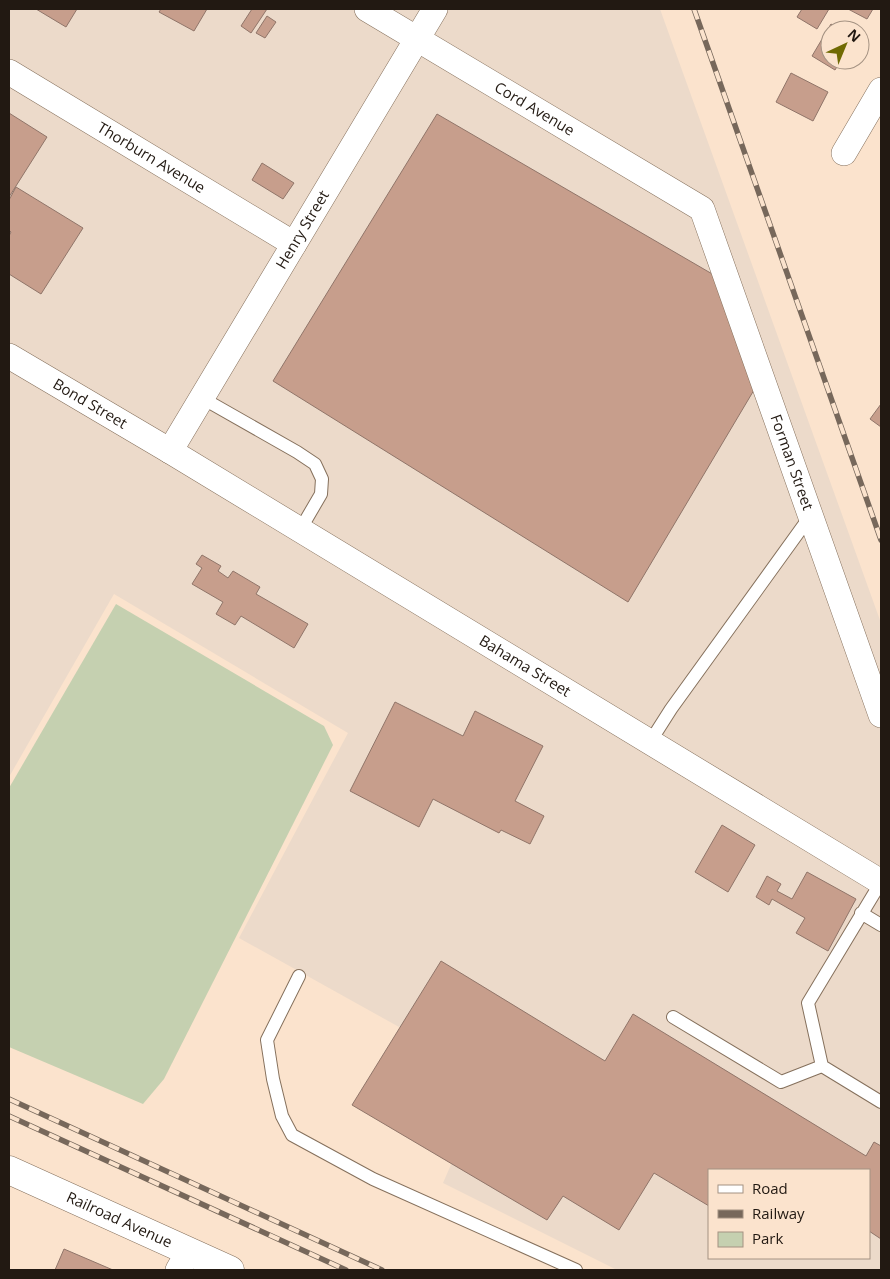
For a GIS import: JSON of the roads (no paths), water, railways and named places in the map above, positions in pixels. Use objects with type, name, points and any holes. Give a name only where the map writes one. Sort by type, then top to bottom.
[{"type":"main road","name":"Railroad Avenue","points":[[9,1170],[184,1261],[230,1270]]},
{"type":"street","name":"Cord Avenue","points":[[367,9],[702,209]]},
{"type":"street","name":"Henry Street","points":[[170,451],[435,9]]},
{"type":"street","name":"Thorburn Avenue","points":[[9,72],[294,244]]},
{"type":"street","points":[[844,153],[881,90]]},
{"type":"street","name":"Forman Street","points":[[702,209],[881,715]]},
{"type":"street","name":"Bond Street","points":[[9,356],[170,451]]},
{"type":"street","name":"Bahama Street","points":[[170,451],[881,882]]},
{"type":"lane","points":[[202,398],[316,464],[322,479],[321,494],[300,530]]},
{"type":"lane","points":[[650,742],[671,709],[811,515]]},
{"type":"lane","points":[[881,882],[808,1003],[822,1066],[881,1102]]},
{"type":"lane","points":[[861,913],[881,925]]},
{"type":"lane","points":[[299,976],[267,1040],[272,1079],[282,1116],[292,1135],[372,1179],[576,1270]]},
{"type":"lane","points":[[673,1017],[781,1082],[822,1066]]},
{"type":"railway","points":[[694,9],[881,540]]},
{"type":"railway","points":[[9,1099],[382,1270]]},
{"type":"railway","points":[[9,1116],[346,1270]]}]
